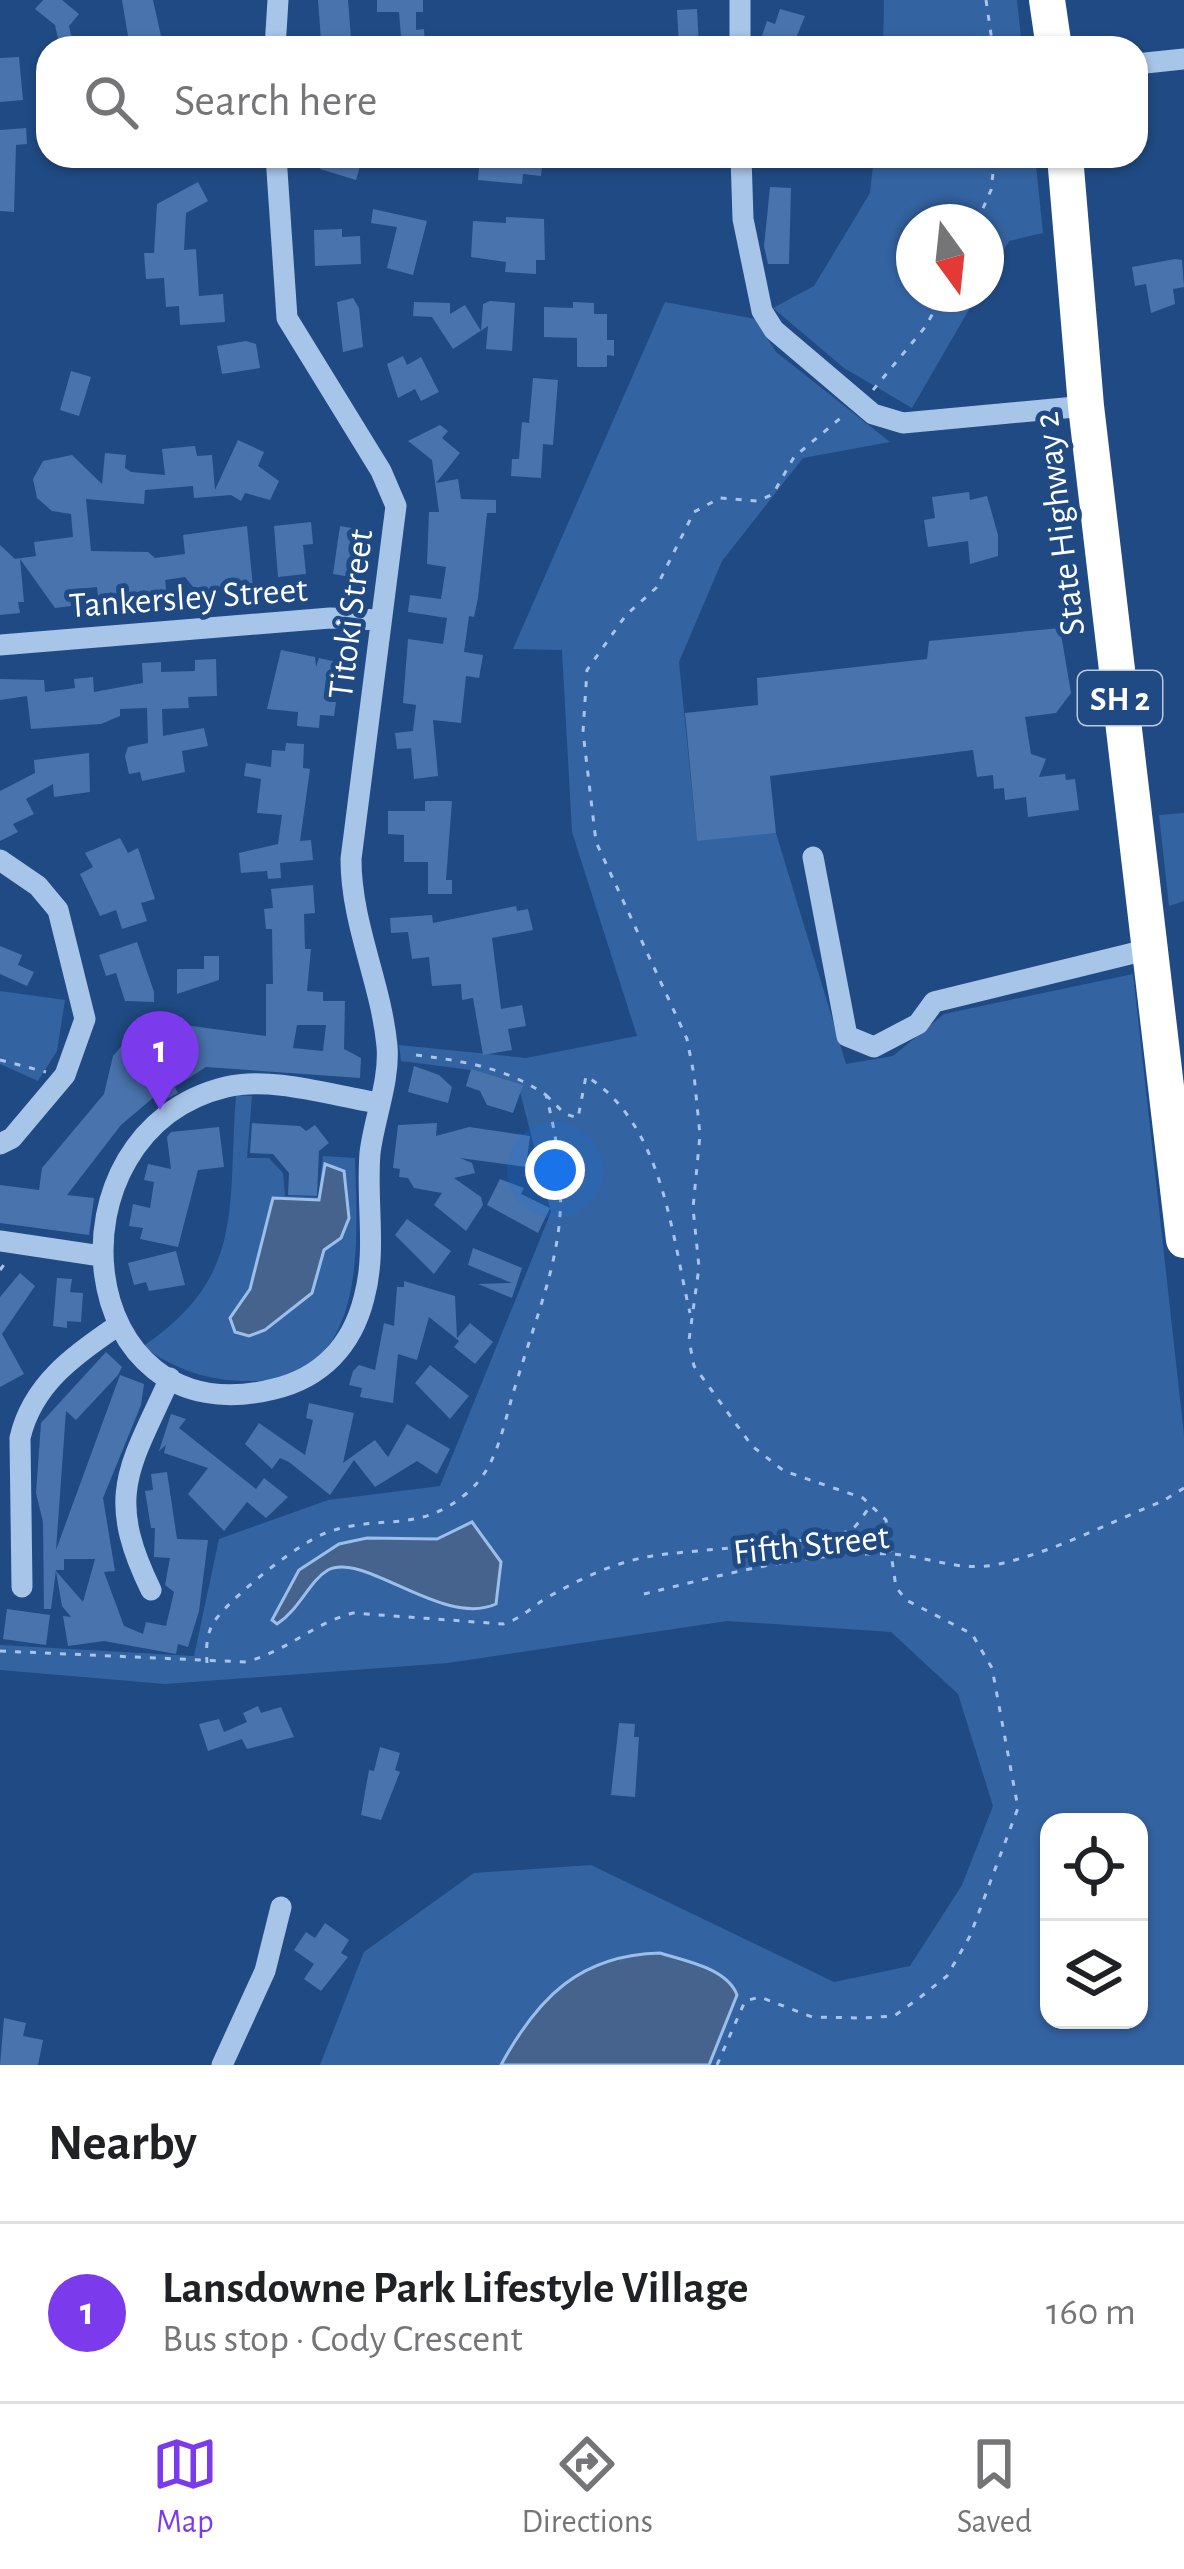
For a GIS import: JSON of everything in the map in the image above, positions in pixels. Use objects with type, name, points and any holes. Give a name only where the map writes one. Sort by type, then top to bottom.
[{"type":"highway","points":[[1047,0],[1052,36]]},
{"type":"highway","name":"State Highway 2","points":[[1066,168],[1086,406],[1184,1240]]},
{"type":"street","points":[[276,36],[278,0]]},
{"type":"street","points":[[740,0],[740,36]]},
{"type":"street","points":[[1148,63],[1184,59]]},
{"type":"street","name":"Titoki Street","points":[[278,168],[287,318],[381,471],[395,506],[351,893],[387,1043]]},
{"type":"street","points":[[741,168],[743,220],[762,310],[774,330],[860,404],[903,423],[1086,406]]},
{"type":"street","name":"Tankersley Street","points":[[0,645],[330,618],[382,620]]},
{"type":"street","points":[[813,857],[847,1036],[854,1042],[874,1047],[918,1024],[934,1002],[1150,949]]},
{"type":"street","points":[[0,860],[38,886],[58,910],[71,944],[85,1019],[65,1075],[12,1138],[0,1144]]},
{"type":"street","points":[[379,1103],[274,1087],[230,1086],[174,1111],[132,1154],[105,1217],[101,1256],[117,1326],[139,1354],[170,1378],[199,1391],[252,1395],[296,1384],[330,1364],[354,1328],[365,1298],[372,1247],[370,1154],[379,1103],[387,1043]]},
{"type":"street","points":[[0,1241],[101,1256]]},
{"type":"street","points":[[22,1587],[19,1475],[26,1414],[58,1372],[117,1326]]},
{"type":"street","points":[[151,1590],[128,1538],[124,1492],[170,1378]]},
{"type":"street","points":[[222,2065],[266,1971],[281,1907]]},
{"type":"path","points":[[986,0],[991,36]]},
{"type":"path","points":[[985,204],[994,168]]},
{"type":"path","points":[[690,1315],[699,1267],[693,1208],[700,1135],[694,1076],[687,1039],[596,842],[583,692],[587,670],[626,615],[656,588],[694,512],[720,498],[758,501],[773,494],[794,458],[860,404],[901,359],[932,312]]},
{"type":"path","points":[[387,1043],[521,1078],[565,1114],[578,1118],[586,1076],[626,1114],[665,1199],[690,1315],[694,1366],[752,1446],[784,1472],[862,1498],[886,1520],[896,1588],[906,1600],[972,1634],[992,1668],[1018,1808],[1008,1845],[947,1976],[894,2016],[812,2017],[760,1996],[745,2001],[717,2065]]},
{"type":"path","points":[[0,1060],[65,1075]]},
{"type":"path","points":[[207,1663],[206,1643],[215,1620],[283,1559],[326,1532],[432,1518],[488,1474],[550,1288],[561,1234],[556,1137],[546,1095]]},
{"type":"path","name":"Fifth Street","points":[[644,1594],[728,1574],[891,1554],[962,1569],[1001,1564],[1163,1502],[1184,1488]]},
{"type":"path","points":[[0,1651],[246,1662],[284,1651],[330,1619],[353,1613],[503,1624],[522,1618],[543,1600],[596,1571],[655,1555],[692,1556],[733,1544],[831,1536],[852,1529],[870,1507]]},
{"type":"shaded area","points":[[884,0],[1017,0],[1021,36],[883,36]]},
{"type":"shaded area","points":[[873,168],[1036,168],[1043,233],[1009,241],[1004,250],[1004,204],[896,204],[896,312],[968,312],[912,408],[844,368],[773,308],[814,286],[870,193]]},
{"type":"shaded area","points":[[665,302],[755,319],[776,352],[890,442],[803,458],[722,561],[679,662],[697,840],[776,833],[846,1064],[893,1056],[944,1014],[1133,974],[1184,1435],[1184,2065],[320,2065],[364,1952],[474,1873],[591,1865],[834,1982],[910,1966],[962,1885],[993,1806],[958,1694],[891,1632],[727,1621],[448,1663],[165,1684],[0,1670],[0,1645],[194,1656],[219,1539],[328,1500],[440,1486],[551,1212],[520,1092],[471,1070],[401,1061],[399,1045],[526,1058],[637,1036],[572,832],[562,650],[513,649]]},
{"type":"shaded area","points":[[1184,813],[1184,901],[1169,906],[1159,815]]},
{"type":"shaded area","points":[[0,991],[65,1000],[57,1051],[38,1081],[0,1064]]},
{"type":"shaded area","points":[[236,1095],[252,1096],[247,1158],[269,1158],[283,1173],[285,1196],[318,1197],[323,1156],[355,1158],[355,1264],[338,1330],[319,1356],[292,1374],[255,1381],[196,1373],[142,1347],[200,1294],[216,1266],[230,1206]]},
{"type":"shaded area","points":[[325,1164],[344,1171],[349,1218],[341,1238],[324,1250],[312,1293],[265,1330],[249,1336],[235,1332],[230,1318],[250,1289],[273,1198],[319,1200]]},
{"type":"shaded area","points":[[472,1522],[501,1562],[496,1604],[475,1609],[452,1606],[343,1567],[321,1575],[285,1618],[277,1624],[272,1620],[299,1570],[339,1544],[367,1538],[437,1539]]},
{"type":"shaded area","points":[[660,1953],[715,1972],[737,1995],[709,2065],[501,2065],[530,2019],[564,1984],[607,1962]]},
{"type":"building","points":[[43,0],[62,0],[79,14],[69,26],[71,36],[57,36],[55,25],[35,9]]},
{"type":"building","points":[[122,0],[153,0],[161,36],[128,36]]},
{"type":"building","points":[[318,0],[348,0],[351,36],[321,36]]},
{"type":"building","points":[[377,0],[423,0],[423,12],[416,12],[416,30],[424,29],[424,36],[401,36],[399,12],[377,12]]},
{"type":"building","points":[[697,9],[698,36],[678,36],[677,10]]},
{"type":"building","points":[[780,9],[805,16],[797,36],[762,36],[767,21],[775,24]]},
{"type":"building","points":[[19,57],[23,100],[0,102],[0,58]]},
{"type":"building","points":[[26,128],[27,144],[16,145],[14,212],[0,211],[0,130]]},
{"type":"building","points":[[320,168],[360,168],[356,180]]},
{"type":"building","points":[[479,168],[542,168],[541,176],[523,174],[522,184],[478,180]]},
{"type":"building","points":[[198,182],[208,201],[186,213],[184,250],[196,249],[199,296],[223,294],[225,322],[180,325],[179,306],[166,307],[164,278],[146,279],[144,253],[154,253],[157,204]]},
{"type":"building","points":[[770,187],[791,188],[789,264],[768,264],[764,246]]},
{"type":"building","points":[[373,209],[427,221],[413,275],[387,268],[397,227],[371,223]]},
{"type":"building","points":[[506,217],[544,219],[545,260],[536,260],[536,274],[505,272],[506,262],[471,257],[473,221],[506,223]]},
{"type":"building","points":[[342,229],[342,237],[360,236],[361,264],[315,266],[314,230]]},
{"type":"building","points":[[1182,260],[1184,287],[1173,289],[1175,304],[1151,313],[1146,284],[1135,286],[1132,267]]},
{"type":"building","points":[[353,298],[359,308],[363,347],[343,352],[337,302]]},
{"type":"building","points":[[414,302],[450,303],[450,314],[465,305],[481,331],[453,349],[432,317],[413,316]]},
{"type":"building","points":[[573,302],[594,303],[594,314],[607,314],[607,340],[614,340],[614,356],[607,355],[607,367],[577,367],[577,338],[544,337],[544,307],[573,308]]},
{"type":"building","points":[[515,303],[512,351],[486,349],[488,326],[481,331],[483,304]]},
{"type":"building","points":[[256,344],[260,368],[222,374],[217,346]]},
{"type":"building","points":[[403,356],[407,365],[421,357],[439,392],[421,401],[415,389],[398,398],[387,364]]},
{"type":"building","points":[[71,371],[91,377],[79,416],[60,410]]},
{"type":"building","points":[[533,378],[558,380],[553,445],[543,444],[541,478],[511,476],[512,459],[519,459],[522,422],[529,423]]},
{"type":"building","points":[[440,425],[448,431],[442,438],[460,453],[436,483],[458,479],[461,499],[496,500],[496,513],[487,513],[478,598],[474,617],[469,616],[464,652],[483,655],[479,678],[466,676],[461,723],[433,720],[438,776],[414,779],[411,748],[397,749],[395,733],[413,731],[416,705],[403,703],[408,639],[443,644],[447,618],[408,612],[410,595],[441,599],[446,567],[427,564],[429,512],[439,512],[432,460],[408,441]]},
{"type":"building","points":[[238,440],[264,452],[258,466],[279,481],[270,500],[245,493],[241,501],[231,495],[194,498],[193,486],[145,490],[144,504],[86,499],[91,551],[148,552],[155,558],[185,554],[183,535],[247,526],[253,587],[222,590],[206,603],[185,577],[165,580],[167,596],[99,605],[97,587],[69,590],[71,606],[55,608],[20,559],[24,602],[18,602],[20,613],[0,615],[0,545],[15,559],[36,556],[34,542],[73,537],[71,514],[52,511],[37,498],[33,479],[43,461],[72,455],[102,484],[105,453],[126,455],[125,468],[131,472],[165,475],[162,449],[195,446],[197,456],[212,455],[215,490]]},
{"type":"building","points":[[969,492],[970,500],[987,496],[998,535],[998,556],[970,564],[968,541],[928,547],[924,520],[935,518],[932,497]]},
{"type":"building","points":[[311,522],[313,544],[303,545],[306,574],[278,577],[274,526]]},
{"type":"building","points":[[340,526],[364,530],[357,578],[333,574]]},
{"type":"building","points":[[1060,628],[1071,693],[1056,713],[1025,717],[1031,754],[1046,759],[1039,777],[1065,774],[1066,780],[1075,779],[1079,810],[1028,817],[1026,797],[1005,800],[1004,788],[994,789],[993,775],[977,777],[973,750],[770,776],[776,833],[697,841],[685,713],[758,705],[757,678],[927,659],[929,641]]},
{"type":"building","points":[[281,650],[315,657],[316,667],[319,658],[337,662],[329,702],[336,702],[334,716],[320,715],[319,728],[297,726],[298,712],[267,709]]},
{"type":"building","points":[[216,659],[217,696],[188,697],[189,708],[162,709],[163,736],[204,728],[208,746],[182,751],[185,772],[142,781],[140,772],[129,774],[125,756],[128,747],[148,743],[147,708],[120,709],[120,716],[101,724],[31,729],[27,696],[0,700],[0,679],[44,680],[45,692],[75,688],[74,679],[93,677],[94,692],[143,683],[142,663],[161,662],[161,672],[195,671],[195,660]]},
{"type":"building","points":[[286,743],[304,744],[303,768],[310,769],[300,841],[311,840],[313,860],[280,863],[281,878],[268,879],[267,871],[241,873],[239,853],[278,844],[282,815],[257,813],[261,779],[244,776],[246,763],[271,767],[272,750],[285,751]]},
{"type":"building","points":[[89,753],[90,792],[54,797],[53,784],[26,799],[34,814],[13,824],[18,832],[0,841],[0,791],[35,773],[34,760]]},
{"type":"building","points":[[425,801],[452,801],[446,880],[452,880],[452,894],[428,894],[428,862],[404,862],[404,835],[388,834],[388,811],[425,811]]},
{"type":"building","points":[[120,838],[128,853],[138,848],[155,899],[141,903],[147,921],[122,929],[116,910],[100,916],[80,874],[93,867],[85,853]]},
{"type":"building","points":[[313,885],[315,913],[304,914],[305,949],[311,949],[307,991],[323,992],[323,1001],[345,1001],[344,1049],[361,1058],[360,1078],[206,1067],[175,1087],[178,1093],[159,1103],[154,1097],[121,1125],[67,1195],[94,1198],[89,1235],[0,1223],[0,1185],[39,1190],[42,1168],[104,1094],[113,1056],[132,1034],[164,1022],[177,1062],[177,1024],[266,1036],[266,984],[273,984],[272,929],[266,929],[264,909],[273,908],[271,889]],"holes":[[[297,1025],[326,1025],[323,1051],[293,1048]]]},
{"type":"building","points":[[516,906],[517,911],[528,909],[533,930],[492,938],[501,1009],[522,1005],[526,1026],[508,1029],[512,1050],[483,1055],[473,998],[462,1000],[461,984],[432,986],[429,957],[412,959],[408,932],[391,933],[390,918],[432,915],[433,923]]},
{"type":"building","points":[[137,942],[154,1002],[125,1001],[116,973],[106,976],[99,955]]},
{"type":"building","points":[[0,946],[22,955],[18,965],[34,972],[27,986],[0,974]]},
{"type":"building","points":[[204,956],[219,956],[219,980],[177,994],[177,969],[204,969]]},
{"type":"building","points":[[414,1066],[439,1075],[452,1087],[448,1103],[408,1092]]},
{"type":"building","points":[[471,1069],[523,1085],[513,1113],[487,1105],[480,1091],[466,1086]]},
{"type":"building","points":[[252,1123],[300,1126],[306,1131],[315,1125],[329,1143],[319,1151],[317,1196],[288,1195],[289,1173],[273,1154],[250,1153]]},
{"type":"building","points":[[437,1123],[436,1136],[469,1127],[530,1136],[526,1167],[460,1158],[472,1163],[475,1173],[454,1178],[481,1197],[483,1205],[466,1231],[434,1205],[442,1193],[414,1188],[408,1178],[399,1177],[400,1169],[393,1168],[398,1125]]},
{"type":"building","points":[[219,1127],[224,1167],[198,1170],[178,1247],[140,1239],[143,1228],[129,1226],[133,1204],[150,1208],[154,1182],[144,1180],[148,1164],[171,1169],[167,1137],[171,1132]]},
{"type":"building","points":[[500,1179],[524,1188],[521,1194],[550,1208],[538,1233],[487,1205]]},
{"type":"building","points":[[407,1219],[451,1251],[434,1274],[395,1235]]},
{"type":"building","points":[[473,1248],[522,1268],[512,1298],[478,1284],[512,1283],[468,1265]]},
{"type":"building","points":[[176,1251],[185,1285],[149,1291],[146,1282],[134,1285],[128,1263]]},
{"type":"building","points":[[20,1273],[35,1286],[2,1334],[24,1374],[0,1387],[0,1297]]},
{"type":"building","points":[[57,1278],[72,1279],[70,1292],[83,1293],[81,1322],[67,1321],[67,1328],[53,1326]]},
{"type":"building","points":[[404,1281],[455,1296],[457,1338],[470,1323],[493,1342],[475,1364],[454,1347],[459,1341],[429,1317],[417,1360],[398,1354],[393,1403],[360,1397],[362,1388],[349,1385],[353,1371],[359,1365],[375,1370],[384,1323],[394,1326],[397,1287],[404,1287]]},
{"type":"building","points":[[106,1352],[122,1367],[118,1375],[76,1420],[66,1411],[56,1550],[120,1375],[144,1384],[141,1405],[103,1498],[115,1571],[104,1572],[124,1626],[143,1634],[146,1622],[166,1626],[174,1592],[165,1585],[170,1558],[154,1557],[155,1528],[151,1528],[145,1491],[153,1490],[151,1474],[167,1472],[177,1539],[208,1540],[199,1611],[188,1647],[178,1644],[176,1654],[104,1641],[68,1646],[63,1616],[71,1617],[62,1606],[56,1571],[83,1602],[95,1559],[64,1559],[64,1570],[56,1570],[51,1609],[44,1609],[43,1522],[36,1493],[41,1423]]},
{"type":"building","points":[[430,1365],[469,1396],[450,1419],[415,1383]]},
{"type":"building","points":[[309,1403],[354,1413],[343,1463],[375,1440],[388,1457],[407,1424],[450,1449],[437,1474],[417,1461],[375,1487],[354,1460],[330,1495],[289,1462],[280,1458],[272,1469],[245,1444],[259,1423],[305,1455],[313,1420],[306,1418]]},
{"type":"building","points":[[171,1414],[186,1419],[179,1428],[256,1489],[264,1478],[288,1497],[266,1518],[247,1502],[224,1531],[188,1494],[208,1468],[164,1453],[166,1445],[159,1451]]},
{"type":"building","points":[[7,1609],[50,1615],[46,1645],[3,1639]]},
{"type":"building","points":[[258,1706],[261,1713],[281,1707],[294,1737],[247,1749],[242,1739],[208,1751],[199,1724],[219,1719],[224,1732],[247,1722],[243,1713]]},
{"type":"building","points":[[619,1723],[635,1724],[634,1737],[639,1737],[635,1797],[611,1795]]},
{"type":"building","points":[[380,1747],[400,1753],[395,1770],[400,1772],[381,1820],[361,1815],[369,1770],[374,1771]]},
{"type":"building","points":[[325,1923],[349,1940],[341,1953],[348,1957],[321,1991],[304,1979],[314,1964],[294,1950],[306,1932],[315,1938]]},
{"type":"building","points":[[4,2018],[26,2023],[23,2036],[43,2040],[38,2065],[0,2065]]},
{"type":"place","name":"Lansdowne Park Lifestyle Village","points":[[160,1110]]}]
